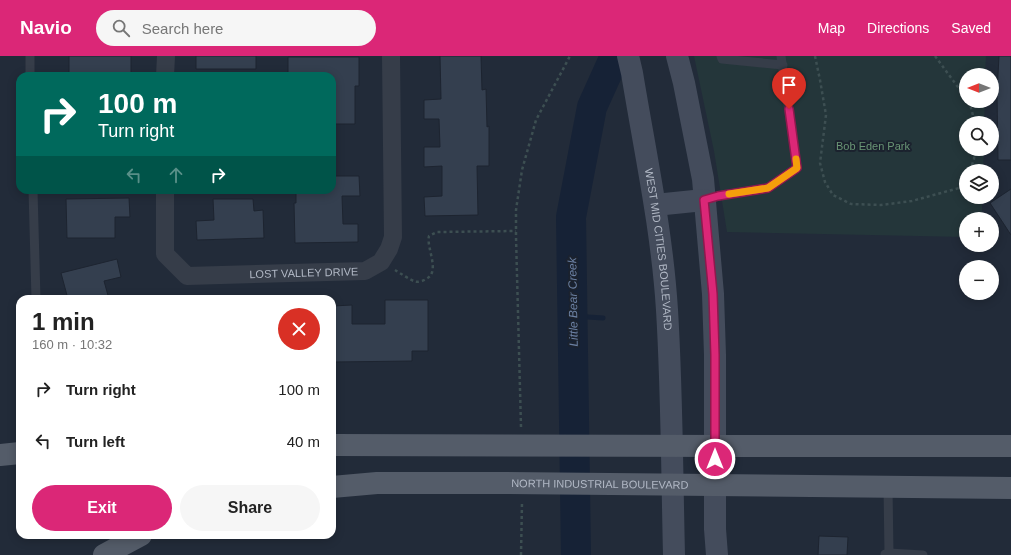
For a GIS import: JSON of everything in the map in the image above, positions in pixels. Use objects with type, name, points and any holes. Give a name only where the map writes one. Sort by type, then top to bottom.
[{"type":"main road","points":[[677,56],[684,83],[703,179],[713,294],[715,355],[715,529],[717,555]]},
{"type":"main road","name":"WEST MID CITIES BOULEVARD","points":[[630,65],[655,205],[667,309],[674,555]]},
{"type":"main road","points":[[655,205],[704,200]]},
{"type":"main road","points":[[336,445],[1011,446]]},
{"type":"main road","points":[[0,455],[16,453]]},
{"type":"main road","name":"NORTH INDUSTRIAL BOULEVARD","points":[[336,488],[377,484],[505,483],[1011,488]]},
{"type":"main road","points":[[104,555],[134,539]]},
{"type":"street","points":[[166,56],[166,72]]},
{"type":"street","points":[[381,262],[389,249],[393,238],[391,56]]},
{"type":"street","name":"LOST VALLEY DRIVE","points":[[165,194],[165,254],[187,276],[365,271],[381,262]]},
{"type":"lane","points":[[30,56],[30,72]]},
{"type":"lane","points":[[704,200],[718,196],[768,188],[797,168],[782,61],[722,59],[721,56]]},
{"type":"lane","points":[[33,194],[36,295]]},
{"type":"lane","points":[[888,486],[887,554],[923,555]]},
{"type":"path","points":[[521,395],[516,210],[522,170],[536,120],[570,56]]},
{"type":"path","points":[[815,56],[826,115],[820,163],[825,182],[832,195],[851,204],[881,205],[912,201],[959,187]]},
{"type":"path","points":[[935,56],[959,89]]},
{"type":"path","points":[[381,262],[415,282],[423,281],[429,278],[432,274],[432,258],[428,247],[428,239],[432,233],[516,231]]},
{"type":"green space","name":"Bob Eden Park","points":[[694,56],[986,56],[985,68],[959,68],[959,108],[985,108],[984,116],[959,116],[959,156],[984,156],[983,164],[959,164],[959,204],[982,204],[982,212],[959,212],[959,237],[727,232],[714,151]]},
{"type":"building","points":[[69,56],[131,56],[131,72],[69,72]]},
{"type":"building","points":[[196,56],[256,56],[256,69],[196,69]]},
{"type":"building","points":[[440,56],[481,56],[482,90],[486,89],[487,127],[489,126],[489,166],[477,166],[478,215],[425,216],[424,197],[442,196],[442,166],[424,167],[424,147],[440,147],[439,119],[424,119],[424,100],[441,99]]},
{"type":"building","points":[[999,56],[1011,56],[1011,160],[998,160]]},
{"type":"building","points":[[288,57],[359,57],[359,86],[355,86],[355,124],[336,124],[336,72],[288,72]]},
{"type":"building","points":[[336,176],[359,176],[360,196],[342,196],[343,224],[358,224],[358,242],[295,243],[294,203],[296,203],[296,194],[336,194]]},
{"type":"building","points":[[1011,189],[1011,235],[999,217],[999,212],[996,212],[991,204],[999,204],[999,197]]},
{"type":"building","points":[[129,198],[130,217],[115,217],[115,238],[67,238],[66,199]]},
{"type":"building","points":[[213,199],[253,199],[254,211],[263,210],[264,238],[197,240],[196,221],[214,220]]},
{"type":"building","points":[[117,259],[121,277],[104,281],[108,295],[67,295],[61,273]]},
{"type":"building","points":[[385,300],[428,300],[428,351],[412,351],[412,361],[336,362],[336,306],[352,305],[352,324],[385,324]]},
{"type":"building","points":[[819,536],[848,537],[847,555],[818,555]]},
{"type":"waterway","name":"Little Bear Creek","points":[[576,555],[571,217],[592,107],[615,56]]},
{"type":"waterway","points":[[573,316],[603,318]]},
{"type":"slow traffic","points":[[729,194],[768,188],[797,168],[796,159]]},
{"type":"route","points":[[715,459],[715,355],[713,294],[704,200],[718,196],[768,188],[797,168],[789,109]]}]
